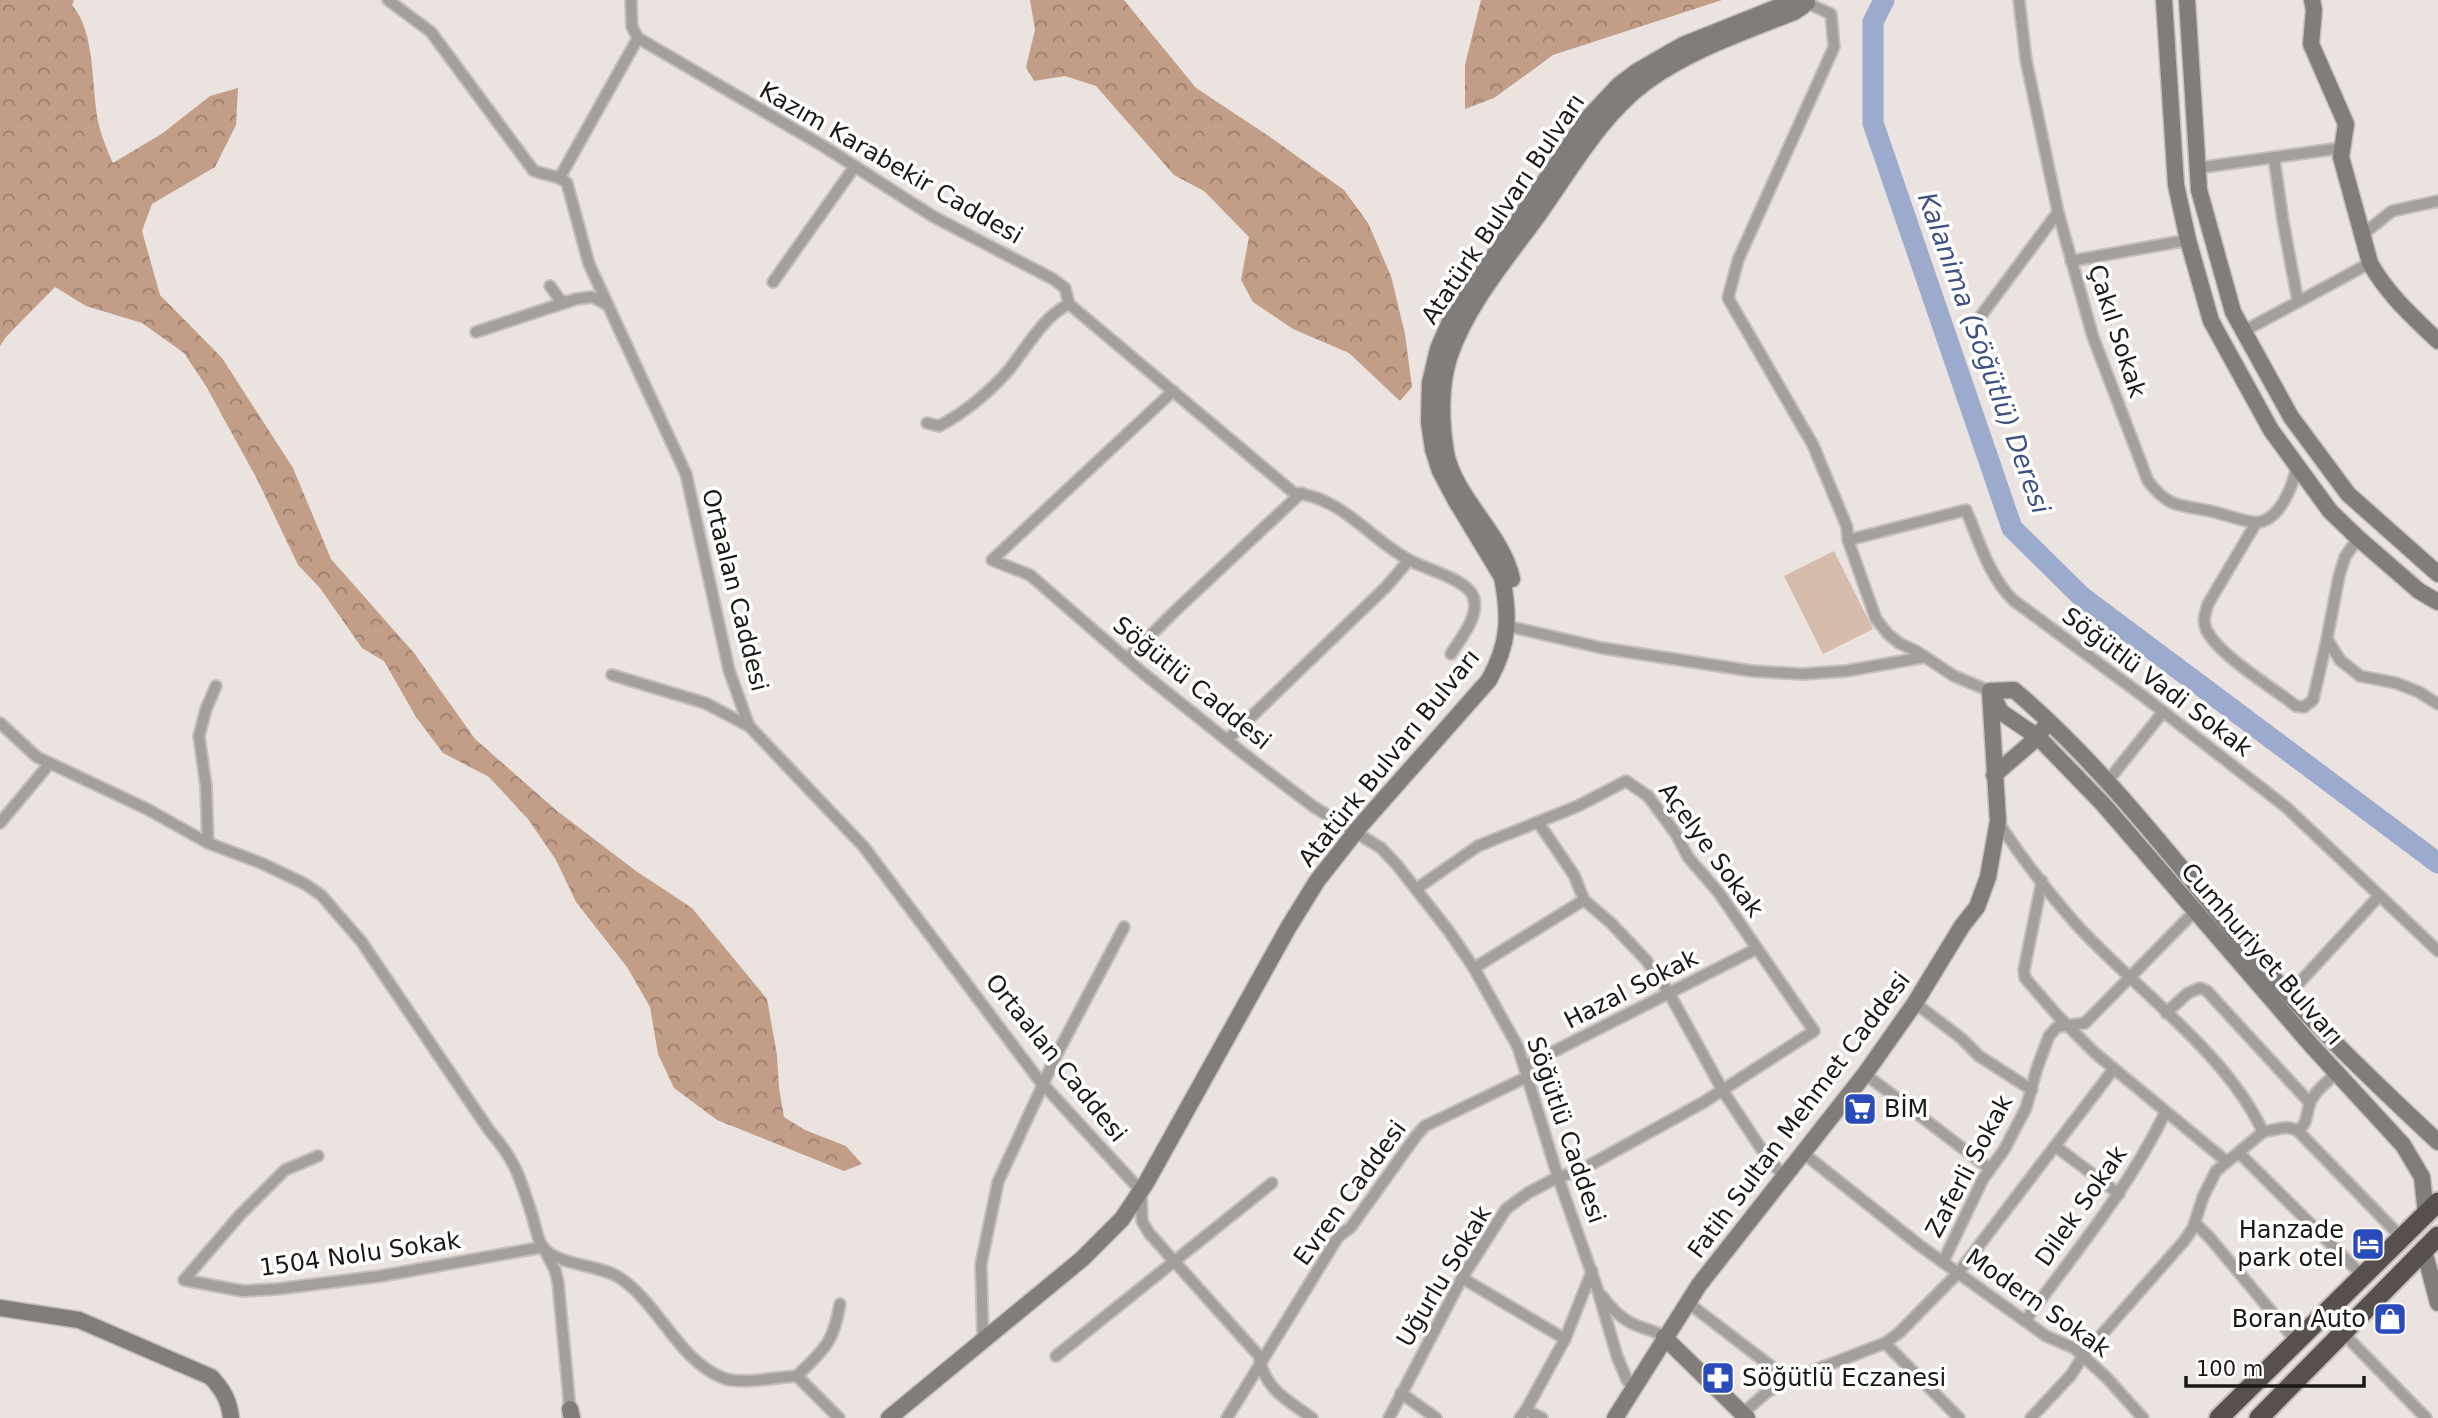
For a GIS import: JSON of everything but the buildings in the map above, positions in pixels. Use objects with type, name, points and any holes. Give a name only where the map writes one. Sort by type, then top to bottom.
[{"type":"highway","points":[[2219,1418],[2432,1208]]},
{"type":"highway","points":[[2259,1418],[2431,1243]]},
{"type":"street","points":[[388,0],[431,32],[533,170],[561,177],[638,38],[632,27],[631,0]]},
{"type":"street","name":"Çakıl Sokak","points":[[2019,0],[2026,60],[2071,261],[2093,337],[2148,481],[2159,495],[2174,505],[2256,523]]},
{"type":"street","points":[[2164,0],[2176,185],[2211,321],[2271,430],[2330,511],[2420,591],[2438,602]]},
{"type":"street","points":[[2187,0],[2199,190],[2233,312],[2291,417],[2348,494],[2438,574]]},
{"type":"street","points":[[2312,0],[2314,10],[2311,44],[2346,124],[2341,157],[2370,263],[2402,307],[2438,341]]},
{"type":"street","name":"Atatürk Bulvarı Bulvarı","points":[[904,1418],[1091,1262],[1129,1223],[1318,895],[1359,834],[1489,680],[1503,652],[1506,638],[1506,595],[1502,578],[1456,501],[1440,471],[1433,449],[1429,422],[1430,383],[1438,349],[1452,317],[1588,118],[1619,85],[1644,66],[1692,41],[1793,1],[1809,1]]},
{"type":"street","points":[[1809,1],[1831,14],[1834,47],[1738,260],[1728,298],[1813,445],[1847,527],[1848,540],[1876,619],[1899,643],[1954,676],[1990,691]]},
{"type":"street","name":"Atatürk Bulvarı Bulvarı","points":[[1359,834],[1501,677],[1514,648],[1515,590],[1511,572],[1460,486],[1447,454],[1442,399],[1444,377],[1456,339],[1524,234],[1588,145],[1627,98],[1668,68],[1711,46],[1794,12],[1809,1]]},
{"type":"street","name":"Kazım Karabekir Caddesi","points":[[638,38],[855,166],[934,218],[1053,279],[1065,288],[1069,304],[1294,493],[1343,511],[1409,560],[1469,589],[1475,598],[1475,609],[1471,621],[1451,654]]},
{"type":"street","points":[[2197,168],[2341,148]]},
{"type":"street","points":[[2274,158],[2298,302]]},
{"type":"street","points":[[773,282],[855,166]]},
{"type":"street","name":"Ortaalan Caddesi","points":[[561,177],[568,183],[589,264],[686,474],[729,670],[749,726],[864,847],[1043,1084],[1141,1199],[1142,1222],[1149,1233],[1259,1356],[1267,1382],[1275,1392],[1311,1418]]},
{"type":"street","points":[[2362,235],[2392,211],[2438,201]]},
{"type":"street","points":[[1980,317],[2058,212]]},
{"type":"street","points":[[2071,261],[2188,240]]},
{"type":"street","points":[[2244,331],[2370,263]]},
{"type":"street","points":[[550,286],[560,300],[568,302]]},
{"type":"street","points":[[476,332],[568,302],[592,297],[606,304]]},
{"type":"street","points":[[927,423],[939,426],[959,416],[1005,374],[1048,320],[1069,304]]},
{"type":"street","name":"Söğütlü Caddesi","points":[[1172,391],[992,560],[1030,575],[1127,659],[1227,740],[1314,807],[1381,848],[1448,930],[1474,968],[1515,1040],[1617,1356],[1633,1388]]},
{"type":"street","points":[[2297,466],[2292,487],[2283,505],[2266,519],[2256,523],[2208,604],[2204,618],[2206,630],[2221,649],[2296,706],[2304,707],[2313,700],[2339,576],[2345,557],[2358,538]]},
{"type":"street","points":[[1127,659],[1301,494]]},
{"type":"street","name":"Söğütlü Vadi Sokak","points":[[1848,540],[1966,510],[1992,571],[2003,590],[2013,600],[2286,807],[2438,951]]},
{"type":"street","points":[[1227,740],[1386,587],[1409,560]]},
{"type":"street","points":[[1516,628],[1602,648],[1765,672],[1802,674],[1846,671],[1925,657]]},
{"type":"street","points":[[2327,639],[2340,660],[2360,676],[2407,688],[2438,704]]},
{"type":"street","points":[[612,675],[705,703],[749,726]]},
{"type":"street","points":[[208,843],[206,786],[199,736],[216,686]]},
{"type":"street","name":"Cumhuriyet Bulvarı","points":[[2432,1208],[2418,1167],[2394,1135],[2194,912],[2103,804],[2038,737],[2001,712],[1990,691],[2014,690],[2049,720],[2107,782],[2328,1037],[2438,1142]]},
{"type":"street","name":"Fatih Sultan Mehmet Caddesi","points":[[1615,1418],[1688,1302],[1865,1074],[1915,1003],[1976,907],[1988,877],[1998,821],[1990,691]]},
{"type":"street","points":[[2107,782],[2163,712]]},
{"type":"street","points":[[1994,775],[2038,737],[2049,720]]},
{"type":"street","points":[[0,723],[37,757],[147,809],[208,843],[261,863],[305,884],[321,895],[361,941],[489,1130],[507,1150],[517,1169],[542,1247],[555,1270],[558,1282],[570,1415]]},
{"type":"street","points":[[0,823],[50,763]]},
{"type":"street","name":"Açelye Sokak","points":[[1538,822],[1578,806],[1626,781],[1639,788],[1676,834],[1688,857],[1719,893],[1814,1031]]},
{"type":"street","points":[[1998,821],[2022,857],[2076,923],[2233,1084],[2251,1107],[2263,1132]]},
{"type":"street","points":[[1416,889],[1478,846],[1538,822],[1574,875],[1584,901],[1611,923],[1646,960],[1669,993],[1723,1091],[1768,1159],[1784,1176]]},
{"type":"street","points":[[2042,881],[2024,970],[2025,978],[2113,1070],[2226,1161]]},
{"type":"street","points":[[2289,994],[2379,897]]},
{"type":"street","points":[[1474,968],[1584,901]]},
{"type":"street","name":"Zaferli Sokak","points":[[1943,1262],[1983,1179],[2004,1150],[2026,1108],[2049,1036],[2057,1027],[2085,1023],[2194,912]]},
{"type":"street","points":[[983,1340],[981,1264],[998,1181],[1043,1084],[1124,928]]},
{"type":"street","name":"Hazal Sokak","points":[[1527,1071],[1756,949]]},
{"type":"street","points":[[2166,1013],[2193,990],[2207,990],[2310,1103]]},
{"type":"street","points":[[1915,1003],[1961,1038],[1979,1056],[2032,1090]]},
{"type":"street","name":"Uğurlu Sokak","points":[[1389,1418],[1462,1278],[1506,1209],[1528,1193],[1558,1177],[1579,1171],[1723,1091],[1814,1031]]},
{"type":"street","points":[[1598,1292],[1625,1320],[1657,1331],[1745,1416],[1767,1392],[1789,1380],[1885,1343],[1899,1333],[1938,1290],[1958,1273],[2113,1070]]},
{"type":"street","name":"Evren Caddesi","points":[[1227,1418],[1338,1237],[1351,1227],[1416,1136],[1435,1120],[1527,1071]]},
{"type":"street","points":[[2298,1131],[2305,1126],[2313,1097],[2336,1073]]},
{"type":"street","points":[[1865,1074],[1990,1169]]},
{"type":"street","name":"Dilek Sokak","points":[[2025,1321],[2119,1194],[2153,1139],[2165,1113]]},
{"type":"street","points":[[2031,1418],[2071,1375],[2083,1356],[2184,1241],[2216,1171],[2263,1132],[2286,1127],[2298,1131],[2402,1238]]},
{"type":"street","points":[[2055,1146],[2119,1194]]},
{"type":"street","name":"Modern Sokak","points":[[1802,1152],[1854,1196],[1958,1273],[2046,1336],[2064,1342],[2083,1356],[2143,1418]]},
{"type":"street","points":[[2239,1153],[2363,1276]]},
{"type":"street","name":"1504 Nolu Sokak","points":[[318,1156],[285,1170],[239,1216],[184,1280],[243,1291],[277,1289],[381,1276],[542,1247]]},
{"type":"street","points":[[1056,1356],[1272,1184]]},
{"type":"street","name":"Atatürk Bulvarı Bulvarı","points":[[889,1418],[1082,1259],[1141,1199]]},
{"type":"street","points":[[2194,1223],[2210,1238],[2296,1341]]},
{"type":"street","points":[[2431,1243],[2438,1303]]},
{"type":"street","points":[[542,1247],[564,1261],[603,1269],[630,1284],[680,1344],[704,1367],[716,1375],[734,1381],[797,1376],[830,1343],[840,1304]]},
{"type":"street","points":[[1542,1418],[1523,1414],[1565,1339],[1591,1271]]},
{"type":"street","points":[[1462,1278],[1565,1339]]},
{"type":"street","points":[[1688,1302],[1789,1380]]},
{"type":"street","points":[[0,1308],[79,1321],[211,1377],[223,1390],[230,1405],[231,1418]]},
{"type":"street","points":[[2343,1334],[2426,1418]]},
{"type":"street","points":[[1885,1343],[1959,1418]]},
{"type":"street","points":[[797,1376],[839,1418]]},
{"type":"street","points":[[1401,1393],[1436,1418]]},
{"type":"green space","points":[[0,0],[74,0],[72,5],[80,17],[89,45],[99,126],[113,163],[163,133],[210,96],[238,88],[236,125],[215,167],[152,204],[142,231],[160,295],[222,358],[293,468],[331,559],[414,653],[475,739],[556,810],[636,871],[692,908],[767,999],[784,1117],[805,1130],[846,1146],[862,1164],[844,1171],[717,1120],[674,1088],[658,1054],[650,1007],[627,967],[576,902],[556,860],[528,819],[489,777],[443,753],[416,717],[384,661],[362,648],[320,588],[298,565],[258,481],[206,386],[184,353],[142,323],[86,306],[55,287],[0,346]]},
{"type":"green space","points":[[1030,0],[1124,0],[1196,88],[1344,190],[1368,223],[1391,276],[1405,334],[1412,387],[1400,401],[1349,353],[1293,329],[1253,302],[1241,280],[1249,237],[1204,191],[1174,175],[1096,86],[1065,76],[1034,81],[1026,67],[1035,30]]},
{"type":"green space","points":[[1481,0],[1722,0],[1553,55],[1494,98],[1465,109],[1465,65]]},
{"type":"shaded area","points":[[1834,551],[1873,629],[1823,654],[1784,576]]},
{"type":"waterway","name":"Kalanima (Söğütlü) Deresi","points":[[1884,0],[1873,22],[1873,123],[2012,528],[2082,597],[2438,863]]},
{"type":"place","name":"BİM","points":[[1860,1109]]},
{"type":"place","name":"Hanzade park otel","points":[[2368,1244]]},
{"type":"place","name":"Boran Auto","points":[[2390,1319]]},
{"type":"place","name":"Söğütlü Eczanesi","points":[[1718,1378]]}]
